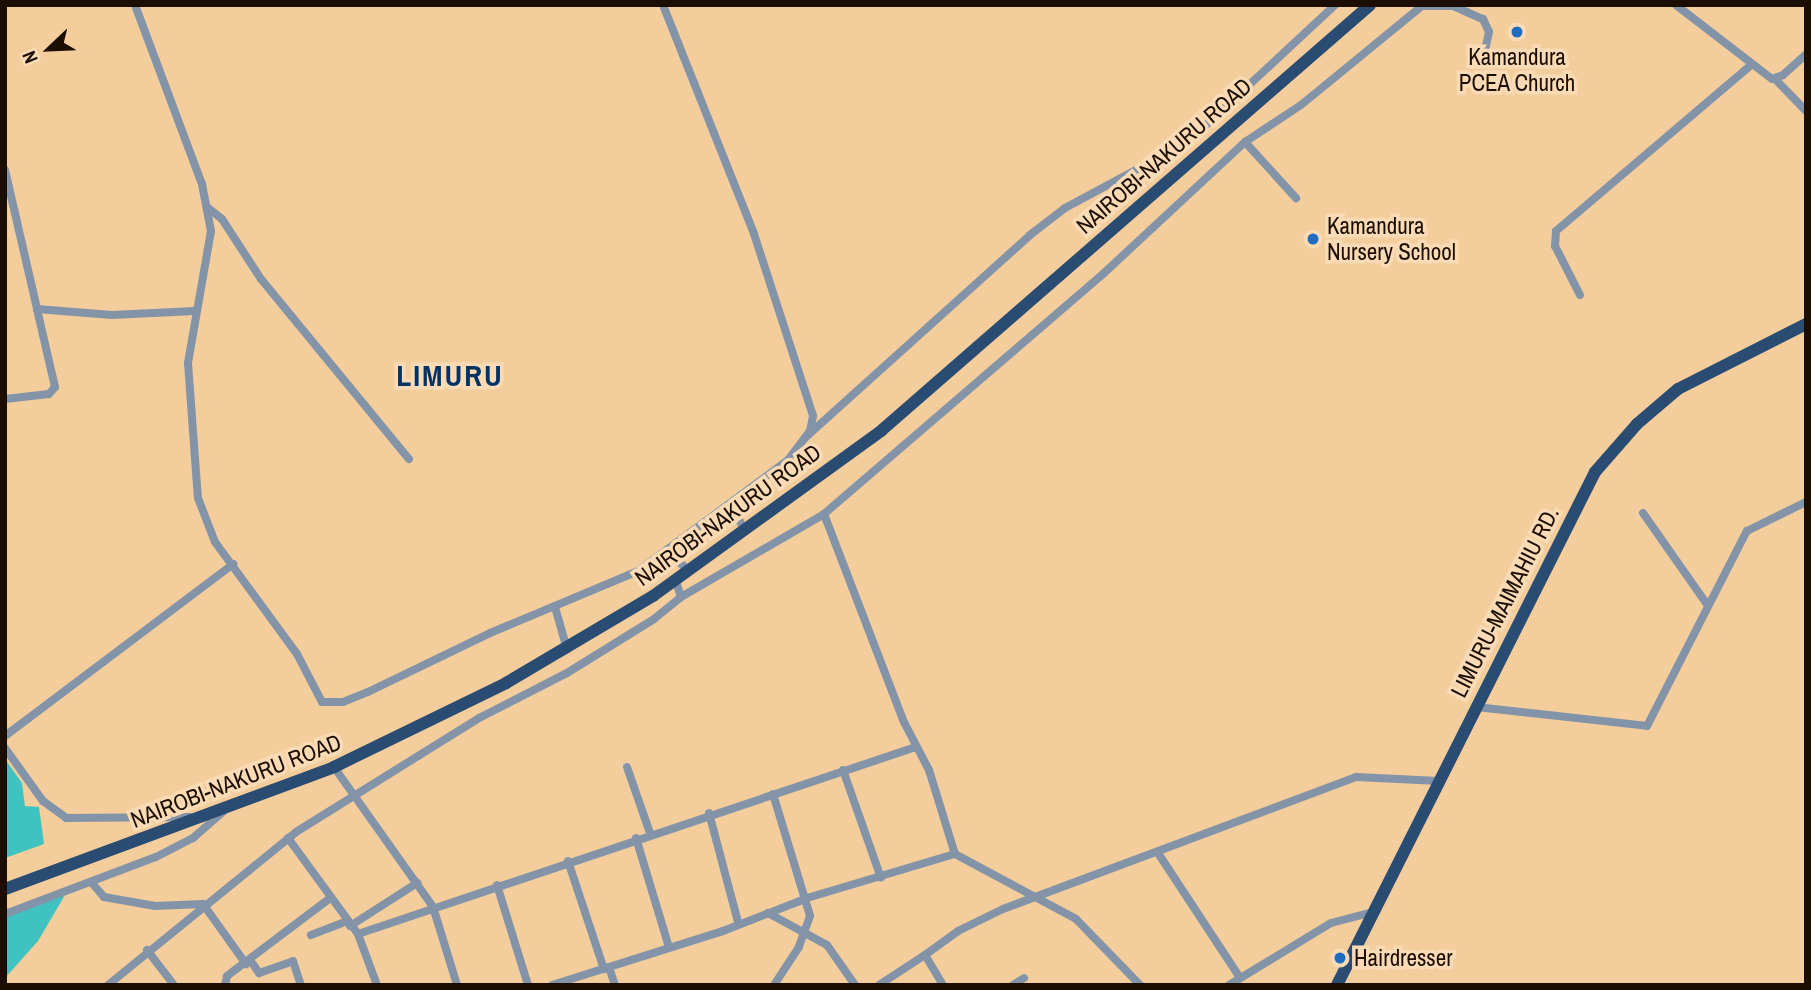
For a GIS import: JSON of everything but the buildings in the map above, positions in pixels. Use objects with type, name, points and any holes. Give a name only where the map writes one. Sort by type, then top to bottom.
[{"type":"highway","name":"NAIROBI-NAKURU ROAD","points":[[5,889],[218,813],[334,767],[434,721],[567,649],[688,570],[882,430],[1370,5]]},
{"type":"highway","name":"LIMURU-MAIMAHIU RD.","points":[[1337,985],[1584,491],[1607,456],[1678,389],[1806,324]]},
{"type":"street","points":[[135,5],[192,155],[207,207],[212,244],[195,311],[188,376],[196,486],[211,534],[304,665],[318,699],[328,704],[368,692],[555,607],[610,585],[667,551],[788,460],[807,436],[1039,228],[1207,124],[1335,5]]},
{"type":"street","points":[[663,5],[754,234],[813,416],[807,436]]},
{"type":"street","points":[[107,985],[203,904],[288,838],[356,792],[618,642],[681,597],[824,514],[1103,274],[1245,142],[1301,104],[1423,6],[1451,5],[1483,19],[1489,32],[1486,46]]},
{"type":"street","points":[[1676,5],[1751,65],[1776,80],[1806,110]]},
{"type":"street","points":[[1776,80],[1806,54]]},
{"type":"street","points":[[1580,295],[1555,246],[1556,230],[1751,65]]},
{"type":"street","points":[[1207,124],[1219,136]]},
{"type":"street","points":[[1245,142],[1296,198]]},
{"type":"street","points":[[5,170],[55,387],[49,394],[5,399]]},
{"type":"street","points":[[207,207],[222,219],[261,279],[409,459]]},
{"type":"street","points":[[37,309],[112,315],[195,311]]},
{"type":"street","points":[[741,495],[737,515],[744,530]]},
{"type":"street","points":[[1476,707],[1647,726],[1747,531],[1806,502]]},
{"type":"street","points":[[1643,513],[1708,606]]},
{"type":"street","points":[[824,514],[916,747],[933,782],[956,854],[1091,930],[1140,985]]},
{"type":"street","points":[[667,551],[688,570]]},
{"type":"street","points":[[5,736],[233,564]]},
{"type":"street","points":[[675,579],[681,597]]},
{"type":"street","points":[[555,607],[567,649]]},
{"type":"street","points":[[358,934],[709,813],[916,747]]},
{"type":"street","points":[[5,748],[44,801],[66,818],[218,813]]},
{"type":"street","points":[[334,767],[356,792],[433,907],[457,985]]},
{"type":"street","points":[[627,767],[650,833]]},
{"type":"street","points":[[843,769],[881,878]]},
{"type":"street","points":[[879,985],[970,924],[1034,896],[1158,853],[1356,777],[1439,781]]},
{"type":"street","points":[[773,794],[807,898],[810,916],[805,932],[774,985]]},
{"type":"street","points":[[5,914],[169,851],[218,813]]},
{"type":"street","points":[[709,813],[737,922]]},
{"type":"street","points":[[288,838],[358,934],[377,985]]},
{"type":"street","points":[[636,838],[669,947]]},
{"type":"street","points":[[1158,853],[1240,978]]},
{"type":"street","points":[[552,985],[807,898],[956,854]]},
{"type":"street","points":[[568,861],[615,985]]},
{"type":"street","points":[[91,882],[101,896],[155,906],[203,904]]},
{"type":"street","points":[[311,935],[349,923],[417,884]]},
{"type":"street","points":[[497,885],[528,985]]},
{"type":"street","points":[[225,985],[227,976],[330,898]]},
{"type":"street","points":[[203,904],[259,973],[293,961],[300,985]]},
{"type":"street","points":[[1229,985],[1332,923],[1373,912]]},
{"type":"street","points":[[768,913],[832,950],[855,985]]},
{"type":"street","points":[[147,950],[174,985]]},
{"type":"street","points":[[925,955],[943,985]]},
{"type":"street","points":[[1013,985],[1024,978]]},
{"type":"water","points":[[5,759],[22,783],[25,806],[39,807],[44,844],[5,858]]},
{"type":"water","points":[[65,895],[38,941],[5,978],[5,916]]},
{"type":"place","name":"Kamandura PCEA Church","points":[[1517,32]]},
{"type":"place","name":"Kamandura Nursery School","points":[[1313,239]]},
{"type":"place","name":"Hairdresser","points":[[1340,958]]},
{"type":"district","name":"LIMURU","points":[[450,375]]}]
